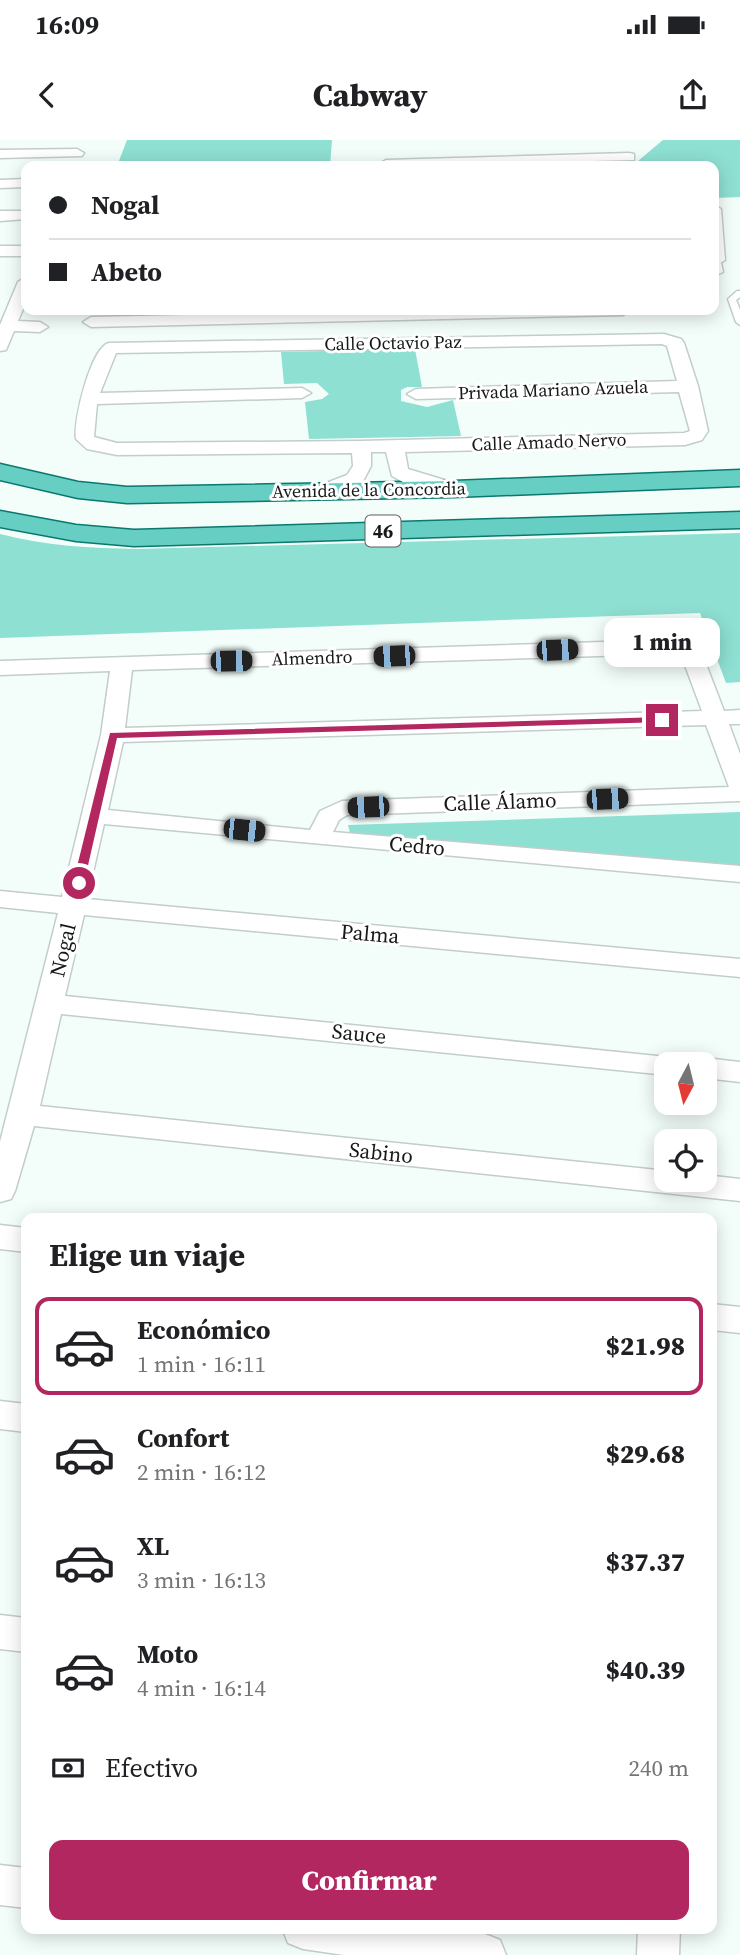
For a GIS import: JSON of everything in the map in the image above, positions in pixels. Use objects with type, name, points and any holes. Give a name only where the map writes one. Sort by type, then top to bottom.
[{"type":"main road","name":"Avenida de la Concordia","points":[[0,471],[78,490],[127,495],[454,489],[740,478]]},
{"type":"main road","name":"Avenida de la Concordia","points":[[0,519],[76,533],[134,538],[740,520]]},
{"type":"street","points":[[0,155],[77,153]]},
{"type":"street","points":[[385,161],[631,157]]},
{"type":"street","points":[[0,184],[21,183]]},
{"type":"street","points":[[0,216],[21,215]]},
{"type":"street","points":[[0,251],[21,251]]},
{"type":"street","points":[[0,287],[21,284]]},
{"type":"street","points":[[0,346],[21,294]]},
{"type":"street","points":[[124,315],[89,327],[109,348],[89,399],[302,393]]},
{"type":"street","points":[[8,326],[40,327]]},
{"type":"street","name":"Calle Octavio Paz","points":[[109,348],[664,339],[675,343],[689,386]]},
{"type":"street","name":"Privada Mariano Azuela","points":[[416,394],[689,386]]},
{"type":"street","name":"Calle Amado Nervo","points":[[89,399],[82,432],[85,439],[94,445],[117,449],[396,447],[685,439],[695,436],[699,430],[689,386]]},
{"type":"street","points":[[320,492],[355,479],[362,466],[361,447]]},
{"type":"street","points":[[396,447],[399,472],[410,478],[454,489]]},
{"type":"street","name":"Almendro","points":[[0,668],[666,647],[693,656],[728,718]]},
{"type":"street","name":"Nogal","points":[[0,1191],[23,1115],[74,906],[113,735],[122,664]]},
{"type":"street","points":[[113,735],[728,718],[740,786]]},
{"type":"street","name":"Calle Álamo","points":[[318,838],[329,816],[342,808],[740,794]]},
{"type":"street","name":"Cedro","points":[[94,816],[740,874]]},
{"type":"street","name":"Palma","points":[[0,899],[740,968]]},
{"type":"street","name":"Sauce","points":[[50,1004],[654,1064]]},
{"type":"street","points":[[718,1069],[740,1072]]},
{"type":"street","name":"Sabino","points":[[23,1115],[740,1190]]},
{"type":"street","points":[[0,1237],[21,1239]]},
{"type":"street","points":[[717,1318],[740,1320]]},
{"type":"street","points":[[0,1415],[21,1418]]},
{"type":"street","points":[[0,1632],[21,1634]]},
{"type":"street","points":[[0,1885],[21,1887]]},
{"type":"street","points":[[343,1934],[485,1955]]},
{"type":"street","points":[[659,1934],[659,1955]]},
{"type":"lane","points":[[740,293],[733,299],[740,323]]},
{"type":"green space","points":[[127,140],[332,140],[330,161],[119,161]]},
{"type":"green space","points":[[663,140],[740,140],[740,197],[719,198],[719,161],[638,161]]},
{"type":"green space","points":[[415,349],[422,387],[407,387],[401,390],[401,401],[427,407],[453,400],[461,436],[309,439],[305,402],[322,399],[329,394],[317,383],[284,384],[281,352]]},
{"type":"green space","points":[[740,533],[740,682],[726,683],[700,613],[0,638],[0,534],[68,546],[137,549]]},
{"type":"green space","points":[[740,812],[740,869],[351,837],[348,825]]},
{"type":"route","points":[[79,883],[113,735],[662,720]]}]
